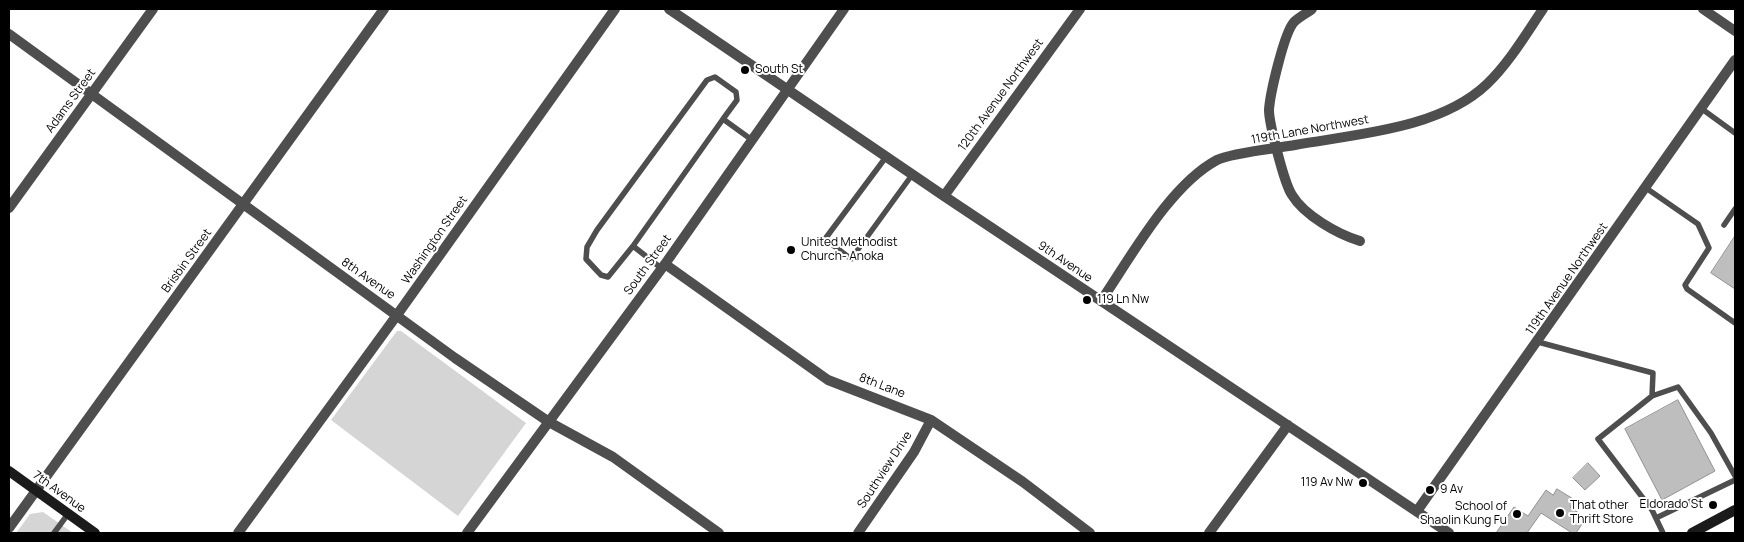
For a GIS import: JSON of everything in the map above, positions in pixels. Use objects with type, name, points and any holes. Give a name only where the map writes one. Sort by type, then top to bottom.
[{"type":"street","name":"Adams Street","points":[[9,208],[153,9]]},
{"type":"street","name":"Brisbin Street","points":[[9,528],[384,9]]},
{"type":"street","name":"Washington Street","points":[[238,533],[397,315],[615,9]]},
{"type":"street","name":"9th Avenue","points":[[669,9],[886,158],[1450,533]]},
{"type":"street","name":"South Street","points":[[468,533],[663,266],[844,9]]},
{"type":"street","name":"120th Avenue Northwest","points":[[944,196],[1080,9]]},
{"type":"street","points":[[1312,9],[1293,22],[1284,41],[1269,111],[1292,195],[1315,218],[1339,235],[1360,241]]},
{"type":"street","name":"119th Lane Northwest","points":[[1101,301],[1150,228],[1190,178],[1219,159],[1393,128],[1452,110],[1487,85],[1544,9]]},
{"type":"street","points":[[1703,9],[1735,31]]},
{"type":"street","name":"8th Avenue","points":[[9,34],[242,205],[549,422],[613,457],[719,533]]},
{"type":"street","name":"119th Avenue Northwest","points":[[1417,511],[1538,342],[1735,60]]},
{"type":"street","name":"8th Lane","points":[[663,266],[828,380],[931,420],[1022,482],[1090,533]]},
{"type":"street","name":"Southview Drive","points":[[858,533],[914,452],[931,420]]},
{"type":"street","points":[[1209,533],[1288,425]]},
{"type":"street","name":"7th Avenue","points":[[9,471],[95,533]]},
{"type":"street","points":[[1699,532],[1735,510]]},
{"type":"lane","points":[[715,77],[736,92],[738,100],[633,246],[608,277],[601,276],[586,259],[587,247],[597,230],[707,80],[715,77]]},
{"type":"lane","points":[[1702,109],[1735,133]]},
{"type":"lane","points":[[723,119],[752,140]]},
{"type":"lane","points":[[886,158],[825,239],[851,259],[912,175]]},
{"type":"lane","points":[[1646,188],[1698,224],[1709,248],[1685,284],[1687,289],[1735,322]]},
{"type":"lane","points":[[1724,225],[1735,209]]},
{"type":"lane","points":[[633,246],[663,266]]},
{"type":"lane","points":[[1538,342],[1653,373],[1652,396]]},
{"type":"lane","points":[[1664,533],[1656,518],[1598,439],[1652,396],[1678,387],[1711,433],[1735,476]]},
{"type":"lane","points":[[1656,518],[1735,480]]},
{"type":"lane","points":[[54,533],[68,514]]},
{"type":"shaded area","points":[[397,331],[401,331],[526,423],[458,516],[331,420]]},
{"type":"shaded area","points":[[43,512],[73,533],[16,533],[30,514]]},
{"type":"building","points":[[1735,236],[1735,289],[1711,273]]},
{"type":"building","points":[[1678,400],[1715,471],[1662,500],[1625,429]]},
{"type":"building","points":[[1588,463],[1600,476],[1585,490],[1573,478]]},
{"type":"building","name":"That other Thrift Store","points":[[1557,489],[1575,500],[1570,507],[1586,518],[1576,533],[1572,533],[1541,513],[1527,533],[1496,533],[1514,507],[1528,516],[1546,490],[1553,495]]},
{"type":"place","name":"South St","points":[[745,70]]},
{"type":"place","name":"United Methodist Church- Anoka","points":[[791,250]]},
{"type":"place","name":"119 Ln Nw","points":[[1087,300]]},
{"type":"place","name":"119 Av Nw","points":[[1363,483]]},
{"type":"place","name":"9 Av","points":[[1430,490]]},
{"type":"place","name":"Eldorado St","points":[[1713,505]]},
{"type":"place","name":"That other Thrift Store","points":[[1560,513]]},
{"type":"place","name":"School of Shaolin Kung Fu","points":[[1517,514]]}]
